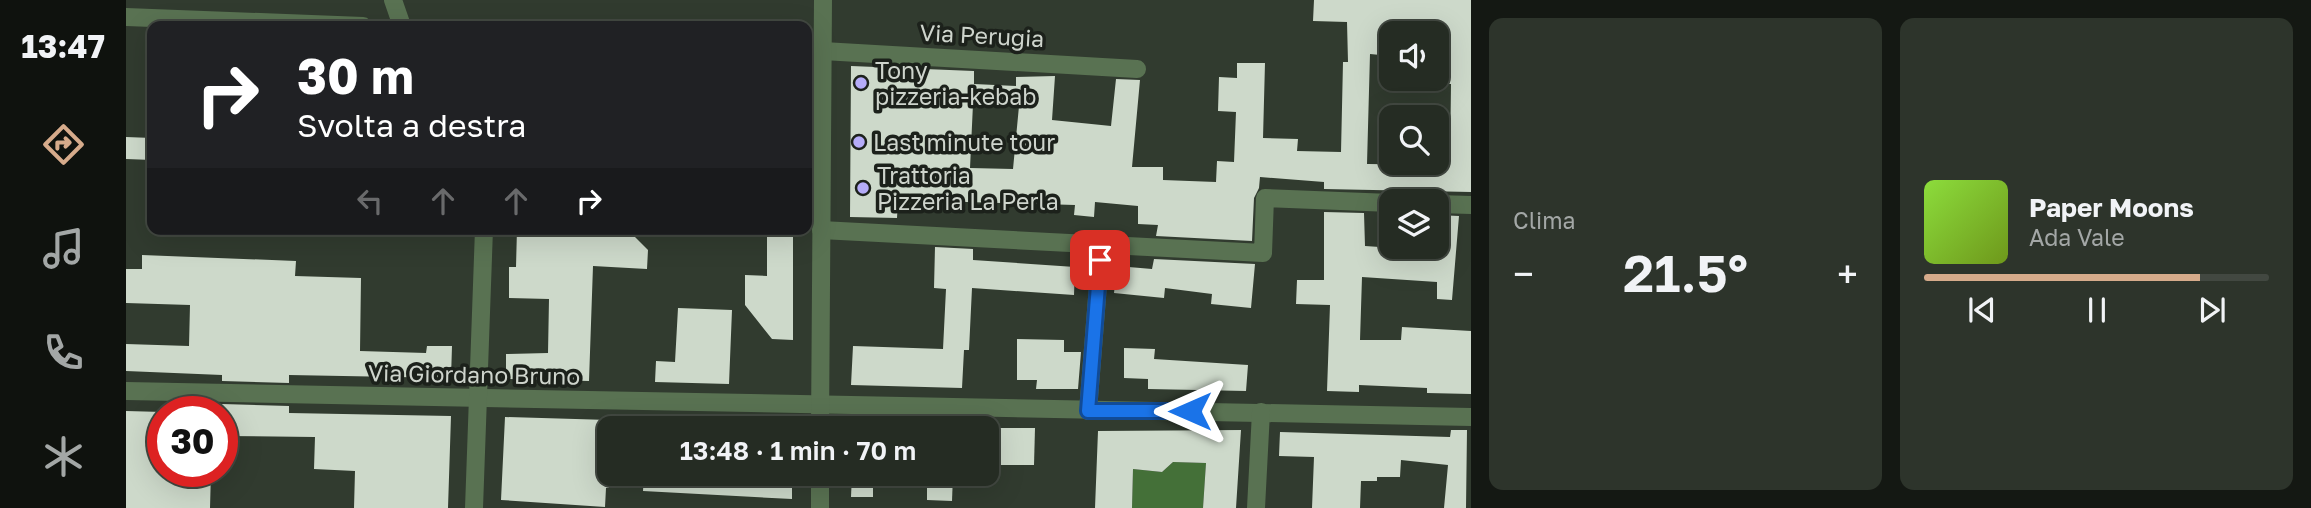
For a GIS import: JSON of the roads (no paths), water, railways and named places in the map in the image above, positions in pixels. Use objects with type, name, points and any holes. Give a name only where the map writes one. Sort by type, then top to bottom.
[{"type":"street","points":[[393,0],[400,21]]},
{"type":"street","points":[[820,416],[823,51],[815,27],[823,0]]},
{"type":"street","points":[[126,18],[215,21]]},
{"type":"street","name":"Via Perugia","points":[[823,51],[1137,69]]},
{"type":"street","points":[[821,230],[1263,253],[1265,198],[1379,203]]},
{"type":"street","points":[[1449,204],[1471,205]]},
{"type":"street","points":[[474,508],[484,235]]},
{"type":"street","points":[[1088,411],[1100,260]]},
{"type":"street","name":"Via Giordano Bruno","points":[[126,391],[1471,417]]},
{"type":"street","points":[[1256,508],[1261,412]]},
{"type":"street","points":[[820,486],[820,508]]},
{"type":"place","name":"Tony pizzeria-kebab","points":[[861,83]]},
{"type":"place","name":"Last minute tour","points":[[859,142]]},
{"type":"place","name":"Trattoria Pizzeria La Perla","points":[[863,188]]}]
